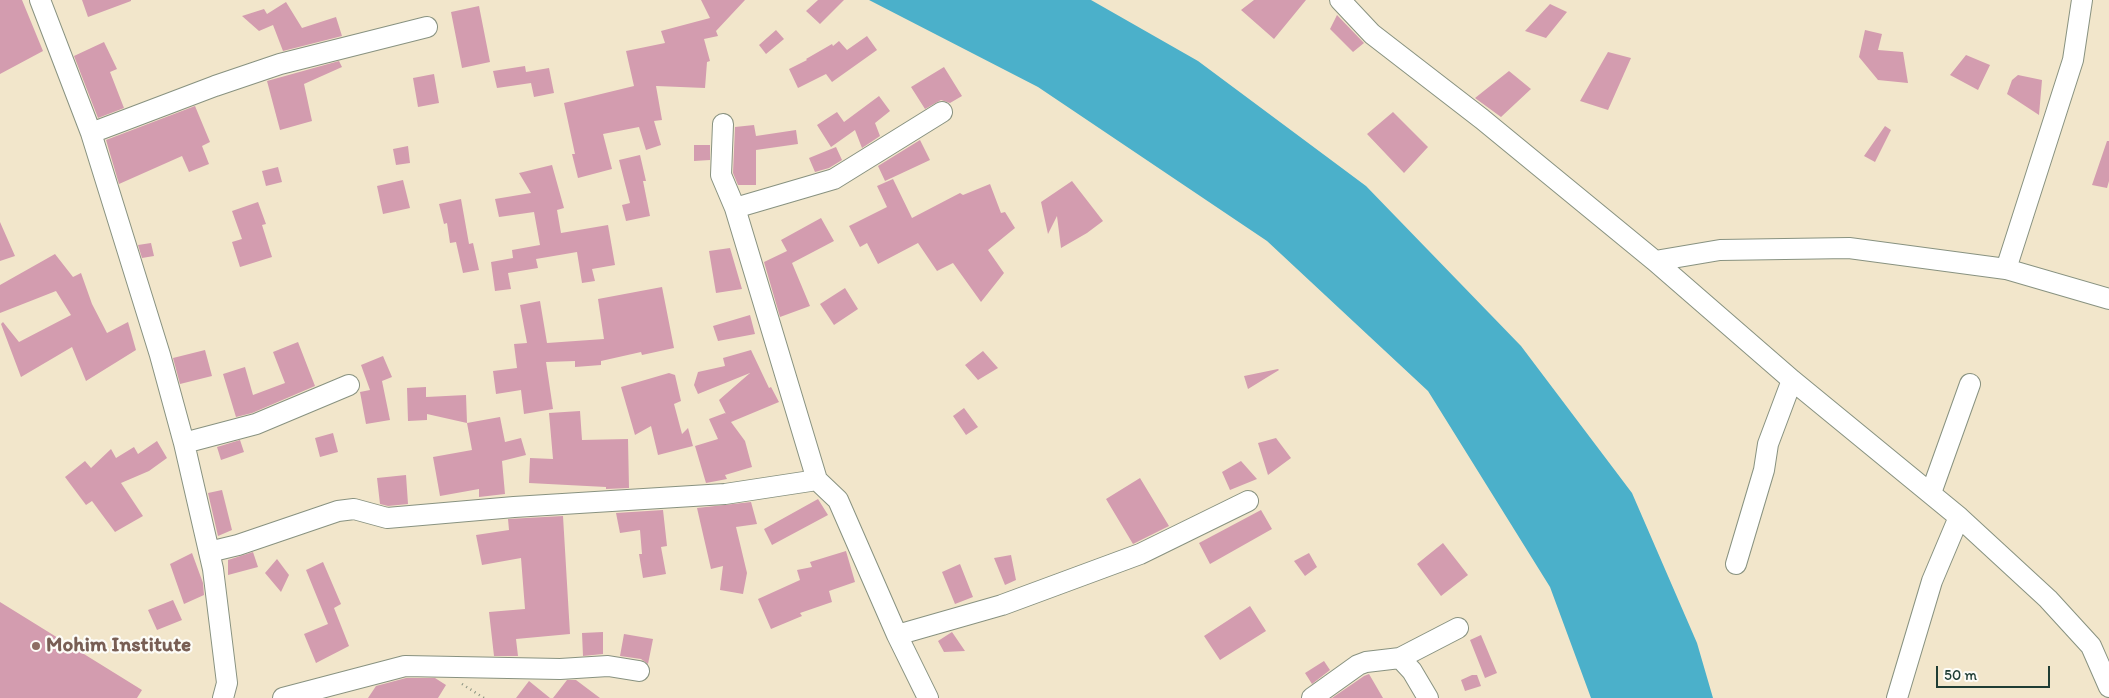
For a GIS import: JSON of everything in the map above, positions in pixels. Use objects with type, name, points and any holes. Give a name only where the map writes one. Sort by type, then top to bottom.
[{"type":"street","points":[[40,0],[91,133],[157,346],[184,443],[209,552],[224,650],[227,683],[223,698]]},
{"type":"street","points":[[1340,0],[1372,34],[1482,119],[1655,261],[1792,380],[1959,517],[2048,599],[2091,646],[2109,688]]},
{"type":"street","points":[[2006,269],[2073,60],[2082,0]]},
{"type":"street","points":[[91,133],[215,86],[280,64],[427,27]]},
{"type":"street","points":[[735,208],[834,179],[942,112]]},
{"type":"street","points":[[723,124],[721,175],[735,208],[817,480],[838,500],[897,635],[928,698]]},
{"type":"street","points":[[1655,261],[1720,250],[1849,248],[2006,269],[2109,299]]},
{"type":"street","points":[[1736,564],[1764,470],[1768,444],[1792,380]]},
{"type":"street","points":[[1931,493],[1970,384]]},
{"type":"street","points":[[184,443],[256,424],[348,385]]},
{"type":"street","points":[[209,552],[238,545],[338,511],[354,509],[387,518],[504,508],[725,494],[817,480]]},
{"type":"street","points":[[897,635],[1002,605],[1140,554],[1248,500]]},
{"type":"street","points":[[1897,698],[1932,581],[1959,517]]},
{"type":"street","points":[[1312,698],[1358,665],[1400,658],[1458,628]]},
{"type":"street","points":[[1400,658],[1412,671],[1428,698]]},
{"type":"street","points":[[283,698],[337,685],[388,669],[406,666],[560,670],[608,666],[639,671]]},
{"type":"water","points":[[869,0],[1091,0],[1198,61],[1366,186],[1521,346],[1632,493],[1697,643],[1713,698],[1591,698],[1550,587],[1428,391],[1267,241],[1038,87]]},
{"type":"building","points":[[0,0],[22,0],[43,51],[0,74]]},
{"type":"building","points":[[82,0],[131,0],[131,1],[88,17]]},
{"type":"building","points":[[701,0],[745,0],[716,31],[718,36],[704,39],[710,61],[707,62],[705,88],[656,86],[662,120],[654,121],[661,145],[646,150],[639,127],[603,134],[612,169],[578,178],[564,103],[634,86],[626,51],[665,43],[661,31],[710,18]]},
{"type":"building","points":[[818,0],[844,0],[820,24],[806,11]]},
{"type":"building","points":[[1254,0],[1306,0],[1274,39],[1241,10]]},
{"type":"building","points":[[286,2],[302,28],[336,17],[342,36],[283,51],[273,25],[259,31],[242,16],[264,9],[267,14]]},
{"type":"building","points":[[1550,4],[1567,12],[1546,38],[1525,31]]},
{"type":"building","points":[[479,6],[490,62],[462,68],[451,12]]},
{"type":"building","points":[[1337,15],[1364,43],[1353,52],[1330,29]]},
{"type":"building","points":[[776,30],[784,39],[766,54],[759,45]]},
{"type":"building","points":[[1865,30],[1882,34],[1878,50],[1903,52],[1908,83],[1878,80],[1859,57]]},
{"type":"building","points":[[867,36],[877,50],[832,82],[826,74],[798,88],[789,69],[839,41],[847,50]]},
{"type":"building","points":[[104,42],[117,69],[110,72],[124,108],[98,118],[74,56]]},
{"type":"building","points":[[1608,52],[1631,58],[1608,110],[1580,101]]},
{"type":"building","points":[[1966,55],[1990,65],[1978,90],[1950,75]]},
{"type":"building","points":[[339,61],[342,67],[304,84],[312,121],[280,130],[267,81]]},
{"type":"building","points":[[525,66],[526,72],[549,68],[554,93],[534,97],[531,83],[497,88],[493,71]]},
{"type":"building","points":[[944,67],[962,96],[950,103],[941,100],[925,109],[911,87]]},
{"type":"building","points":[[1509,71],[1531,89],[1501,117],[1475,98]]},
{"type":"building","points":[[434,74],[439,103],[418,107],[413,78]]},
{"type":"building","points":[[2018,75],[2042,80],[2039,115],[2007,94],[2012,80]]},
{"type":"building","points":[[879,96],[890,111],[875,123],[880,136],[862,148],[855,130],[831,147],[817,125],[837,112],[844,122]]},
{"type":"building","points":[[195,106],[210,142],[202,146],[209,164],[189,172],[182,156],[119,184],[106,140]]},
{"type":"building","points":[[1393,112],[1428,147],[1404,173],[1367,134]]},
{"type":"building","points":[[754,125],[756,136],[796,130],[798,144],[756,150],[756,185],[738,185],[733,173],[735,127]]},
{"type":"building","points":[[1885,126],[1891,130],[1875,162],[1864,156]]},
{"type":"building","points":[[920,140],[930,160],[885,181],[878,166]]},
{"type":"building","points":[[2107,141],[2109,141],[2109,181],[2107,188],[2092,185]]},
{"type":"building","points":[[694,145],[710,145],[710,160],[694,161]]},
{"type":"building","points":[[408,146],[410,163],[396,165],[393,149]]},
{"type":"building","points":[[836,147],[842,160],[829,168],[815,172],[809,158]]},
{"type":"building","points":[[640,155],[646,181],[643,181],[650,216],[626,221],[622,205],[630,203],[619,160]]},
{"type":"building","points":[[552,165],[564,208],[557,210],[561,233],[608,225],[615,265],[592,269],[595,281],[582,283],[577,252],[536,259],[538,268],[508,273],[511,289],[495,291],[491,262],[513,258],[512,250],[540,245],[534,212],[499,217],[495,199],[531,193],[519,173]]},
{"type":"building","points":[[278,167],[282,182],[266,186],[262,171]]},
{"type":"building","points":[[893,179],[912,218],[960,193],[963,195],[990,184],[1001,213],[1005,212],[1015,228],[988,250],[1004,273],[981,302],[953,263],[937,271],[918,243],[878,264],[867,243],[860,247],[849,226],[887,207],[877,186]]},
{"type":"building","points":[[403,180],[410,208],[383,214],[377,186]]},
{"type":"building","points":[[1072,181],[1103,221],[1061,248],[1057,216],[1048,234],[1041,202]]},
{"type":"building","points":[[461,199],[469,244],[473,243],[479,270],[463,273],[456,242],[450,243],[447,223],[444,224],[439,204]]},
{"type":"building","points":[[258,202],[266,224],[262,225],[272,257],[240,267],[232,242],[242,239],[232,211]]},
{"type":"building","points":[[821,218],[834,241],[792,263],[810,306],[780,317],[764,262],[787,251],[781,240]]},
{"type":"building","points":[[0,222],[15,256],[0,261]]},
{"type":"building","points":[[151,243],[154,256],[142,258],[138,245]]},
{"type":"building","points":[[730,248],[742,289],[716,293],[709,251]]},
{"type":"building","points":[[55,254],[73,277],[81,273],[92,304],[107,333],[128,322],[136,350],[86,381],[72,347],[21,377],[1,324],[3,322],[19,342],[71,315],[56,291],[0,313],[0,285]]},
{"type":"building","points":[[662,287],[674,348],[642,355],[641,352],[601,361],[601,365],[575,367],[575,361],[546,362],[553,409],[524,414],[521,390],[496,394],[493,371],[517,368],[514,344],[527,343],[520,305],[540,301],[547,343],[604,339],[598,299]]},
{"type":"building","points":[[845,288],[858,309],[834,325],[820,304]]},
{"type":"building","points":[[750,315],[755,334],[718,341],[713,326]]},
{"type":"building","points":[[298,342],[315,386],[252,413],[236,417],[223,374],[245,367],[253,395],[285,383],[273,352]]},
{"type":"building","points":[[205,350],[212,376],[180,384],[173,358]]},
{"type":"building","points":[[751,350],[769,388],[771,387],[779,402],[731,422],[745,441],[752,467],[725,475],[727,479],[706,483],[695,446],[718,439],[709,419],[726,414],[719,400],[750,373],[698,394],[694,385],[698,372],[725,366],[723,358]]},
{"type":"building","points":[[983,351],[998,368],[978,380],[965,365]]},
{"type":"building","points":[[383,356],[392,377],[382,381],[390,420],[366,424],[360,392],[370,390],[361,365]]},
{"type":"building","points":[[1279,370],[1248,389],[1244,376]]},
{"type":"building","points":[[669,373],[675,375],[681,401],[674,404],[682,434],[688,428],[693,446],[658,455],[651,426],[635,435],[621,387]]},
{"type":"building","points":[[426,387],[426,397],[466,395],[467,423],[427,414],[427,420],[408,421],[407,388]]},
{"type":"building","points":[[964,408],[978,427],[966,435],[953,416]]},
{"type":"building","points":[[580,411],[582,440],[628,439],[629,488],[606,489],[606,487],[529,483],[530,458],[553,459],[549,413]]},
{"type":"building","points":[[500,417],[505,442],[521,438],[526,455],[502,461],[505,494],[479,497],[479,489],[440,496],[433,457],[472,450],[467,423]]},
{"type":"building","points":[[333,433],[338,452],[320,457],[315,438]]},
{"type":"building","points":[[1276,438],[1291,458],[1268,475],[1258,443]]},
{"type":"building","points":[[240,440],[244,452],[221,460],[217,447]]},
{"type":"building","points":[[157,441],[167,458],[149,471],[121,483],[143,516],[115,532],[92,501],[86,505],[65,477],[85,461],[91,468],[111,449],[116,458],[134,447],[138,454]]},
{"type":"building","points":[[1241,461],[1257,479],[1230,490],[1222,472]]},
{"type":"building","points":[[406,475],[408,504],[388,506],[380,504],[377,478]]},
{"type":"building","points":[[1140,478],[1169,526],[1133,544],[1106,499]]},
{"type":"building","points":[[222,490],[232,530],[218,536],[208,493]]},
{"type":"building","points":[[818,499],[828,515],[772,545],[764,529]]},
{"type":"building","points":[[751,502],[757,524],[736,527],[747,573],[743,594],[720,590],[723,566],[711,569],[697,508]]},
{"type":"building","points":[[663,510],[667,546],[661,547],[666,574],[643,578],[639,554],[642,554],[640,530],[620,533],[616,513]]},
{"type":"building","points":[[1261,510],[1272,529],[1210,564],[1199,543]]},
{"type":"building","points":[[563,516],[570,634],[516,639],[518,656],[494,656],[489,612],[525,609],[521,558],[482,565],[476,535],[509,530],[508,519]]},
{"type":"building","points":[[1443,543],[1468,575],[1441,596],[1417,564]]},
{"type":"building","points":[[846,551],[855,582],[829,591],[832,602],[800,613],[802,616],[771,629],[758,599],[800,580],[797,570],[812,567],[810,562]]},
{"type":"building","points":[[253,552],[258,567],[228,575],[228,560]]},
{"type":"building","points":[[192,553],[203,583],[204,595],[184,604],[170,564]]},
{"type":"building","points":[[1309,553],[1317,567],[1305,576],[1294,561]]},
{"type":"building","points":[[1011,555],[1016,580],[1005,585],[994,558]]},
{"type":"building","points":[[277,559],[289,575],[281,592],[265,573]]},
{"type":"building","points":[[323,562],[341,604],[334,608],[349,646],[316,663],[304,634],[328,624],[306,570]]},
{"type":"building","points":[[960,564],[973,597],[955,604],[942,572]]},
{"type":"building","points":[[173,600],[182,620],[157,630],[148,610]]},
{"type":"building","name":"Mohim Institute","points":[[0,602],[142,690],[137,698],[0,698]]},
{"type":"building","points":[[1250,606],[1266,631],[1220,660],[1204,636]]},
{"type":"building","points":[[603,632],[603,654],[583,656],[582,633]]},
{"type":"building","points":[[952,632],[965,651],[944,652],[938,641]]},
{"type":"building","points":[[624,634],[653,639],[648,664],[641,659],[620,656]]},
{"type":"building","points":[[1481,635],[1497,673],[1485,678],[1470,640]]},
{"type":"building","points":[[1324,661],[1330,670],[1312,684],[1305,673]]},
{"type":"building","points":[[1369,674],[1383,698],[1332,698],[1364,676]]},
{"type":"building","points":[[1477,675],[1481,686],[1465,691],[1461,680]]},
{"type":"building","points":[[406,678],[435,678],[446,685],[438,698],[368,698],[376,686]]},
{"type":"building","points":[[567,680],[576,680],[600,698],[553,698]]},
{"type":"building","points":[[529,681],[550,698],[516,698]]},
{"type":"place","name":"Mohim Institute","points":[[36,646]]}]
